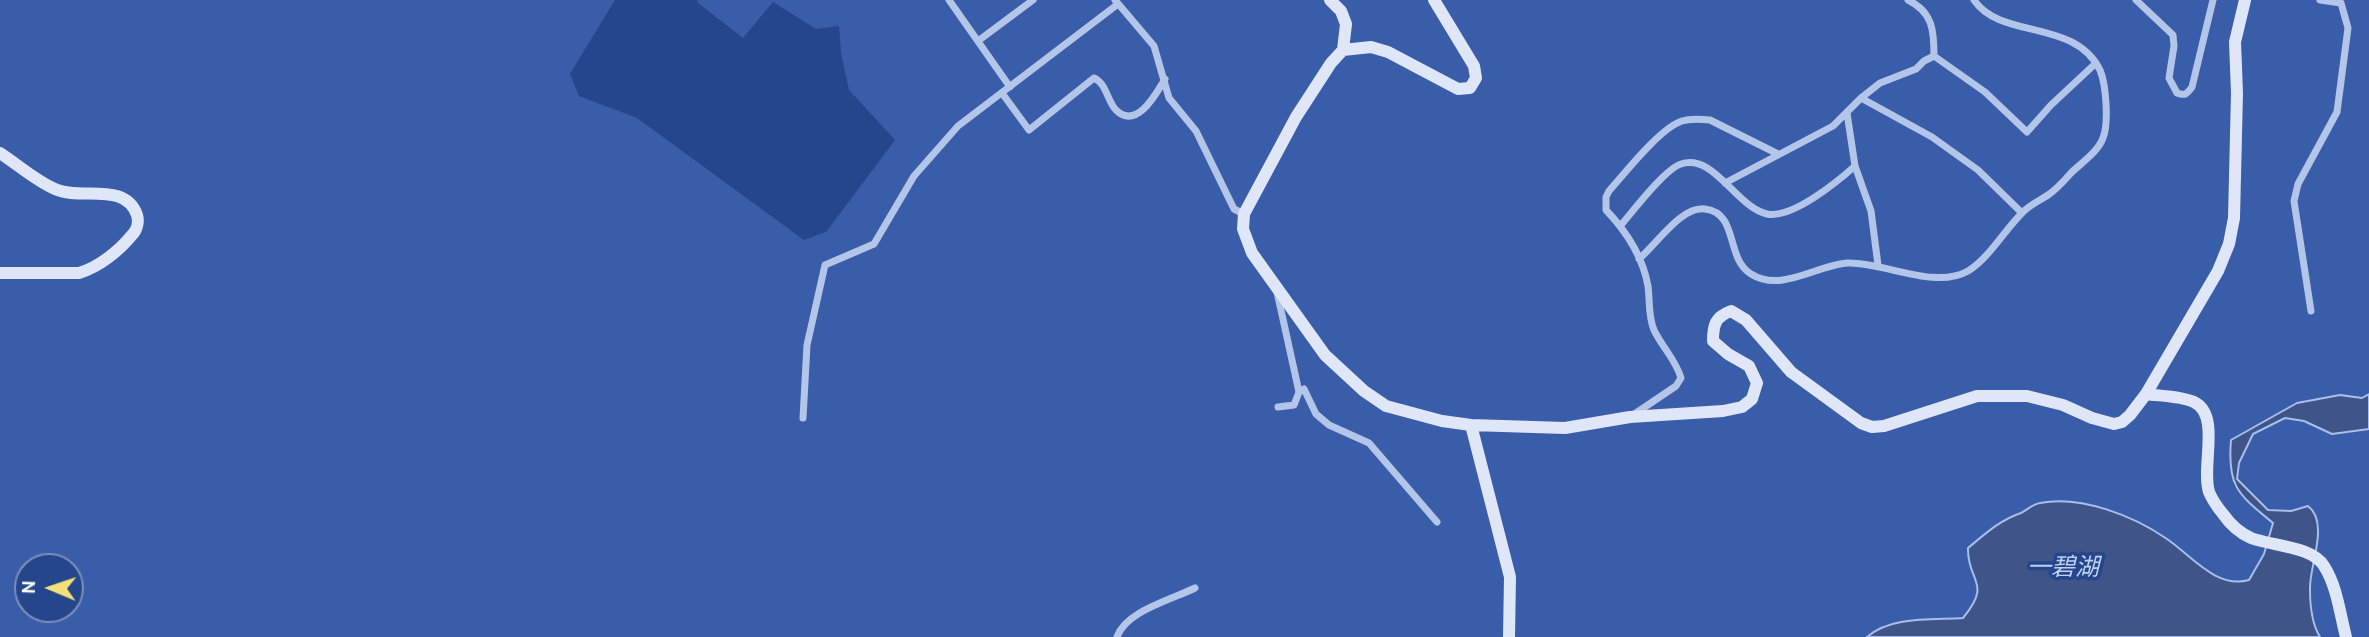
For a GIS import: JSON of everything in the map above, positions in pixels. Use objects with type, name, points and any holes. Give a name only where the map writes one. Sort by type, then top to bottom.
[{"type":"street","points":[[949,0],[1010,88]]},
{"type":"street","points":[[978,41],[1033,0]]},
{"type":"street","points":[[1329,0],[1341,11],[1346,24],[1343,50],[1331,63],[1296,117],[1244,214],[1243,229],[1252,253],[1325,355],[1363,391],[1386,406],[1442,421],[1471,425],[1565,428],[1630,417],[1723,411],[1742,407],[1752,399],[1757,383],[1749,366],[1728,354],[1713,341],[1713,325],[1721,315],[1731,312],[1746,320],[1791,372],[1849,415],[1872,427],[1884,426],[1977,396],[2027,396],[2063,405],[2113,424],[2122,422],[2146,394],[2218,271],[2229,244],[2234,218],[2237,93],[2235,42],[2245,0]]},
{"type":"street","points":[[1343,50],[1371,47],[1388,52],[1458,89],[1470,88],[1476,78],[1474,66],[1434,0]]},
{"type":"street","points":[[1908,0],[1917,5],[1931,23],[1934,31],[1934,56]]},
{"type":"street","points":[[1639,259],[1682,215],[1702,208],[1715,211],[1725,219],[1741,265],[1751,274],[1766,279],[1783,280],[1845,263],[1878,265],[1912,275],[1951,277],[1968,271],[2022,213],[2051,193],[2099,146],[2103,138],[2106,106],[2101,73],[2089,53],[2049,32],[1993,17],[1974,0]]},
{"type":"street","points":[[2136,0],[2173,35],[2169,78],[2177,93],[2183,95],[2192,87],[2213,0]]},
{"type":"street","points":[[2311,311],[2294,201],[2298,184],[2337,113],[2348,29],[2341,3],[2320,0]]},
{"type":"street","points":[[803,418],[807,345],[825,265],[874,244],[914,176],[958,126],[1010,88],[1116,2],[1154,46],[1169,98],[1196,131],[1234,209],[1244,214]]},
{"type":"street","points":[[1934,56],[1985,92],[2027,132],[2096,64]]},
{"type":"street","points":[[1725,183],[1833,126],[1860,98],[1880,83],[1916,69],[1934,56]]},
{"type":"street","points":[[1002,93],[1029,130],[1094,78],[1100,81],[1117,111],[1126,115],[1139,114],[1149,105],[1165,79]]},
{"type":"street","points":[[1860,98],[1932,137],[1978,170],[2022,213]]},
{"type":"street","points":[[1847,113],[1855,166],[1871,211],[1878,265]]},
{"type":"street","points":[[1630,417],[1676,386],[1681,378],[1679,370],[1654,329],[1648,287],[1639,259],[1621,225],[1606,210],[1609,191],[1645,150],[1680,122],[1710,120],[1778,154]]},
{"type":"street","points":[[0,153],[55,190],[122,197],[133,203],[139,220],[134,233],[90,270],[79,273],[0,273]]},
{"type":"street","points":[[1621,225],[1668,172],[1683,163],[1701,165],[1721,177],[1736,195],[1767,214],[1779,213],[1802,204],[1831,187],[1855,166]]},
{"type":"street","points":[[1276,288],[1299,391],[1294,405],[1278,407]]},
{"type":"street","points":[[1299,391],[1304,389],[1316,414],[1329,425],[1369,443],[1437,522]]},
{"type":"street","points":[[2146,394],[2193,401],[2206,411],[2209,491],[2231,525],[2250,538],[2310,553],[2323,563],[2331,581],[2346,637]]},
{"type":"street","points":[[1471,425],[1510,577],[1509,637]]},
{"type":"street","points":[[1117,637],[1118,632],[1130,619],[1195,588]]},
{"type":"shaded area","points":[[0,0],[615,0],[570,74],[579,96],[637,118],[804,240],[826,232],[895,140],[849,90],[841,53],[839,26],[816,29],[773,2],[743,38],[697,0],[2369,0],[2369,394],[2362,398],[2340,395],[2297,403],[2231,441],[2234,486],[2273,523],[2264,554],[2249,580],[2221,580],[2167,539],[2039,503],[2019,514],[1968,557],[1978,589],[1970,610],[1963,618],[1900,622],[1877,630],[1867,637],[0,637]]},
{"type":"shaded area","points":[[2286,418],[2304,421],[2333,434],[2369,429],[2369,637],[2320,637],[2313,615],[2310,587],[2319,526],[2308,506],[2291,511],[2268,510],[2237,479],[2239,463],[2253,434]]},
{"type":"water","name":"一碧湖","points":[[2369,394],[2369,429],[2332,434],[2304,421],[2285,418],[2253,434],[2239,463],[2237,479],[2268,510],[2291,511],[2308,506],[2314,514],[2318,534],[2310,595],[2313,620],[2320,637],[1867,637],[1888,625],[1900,622],[1963,618],[1972,606],[1978,589],[1968,548],[1999,523],[2040,503],[2072,502],[2123,515],[2167,539],[2215,575],[2237,582],[2249,580],[2264,554],[2273,523],[2237,488],[2231,469],[2231,440],[2297,403],[2340,395],[2362,398]]}]
